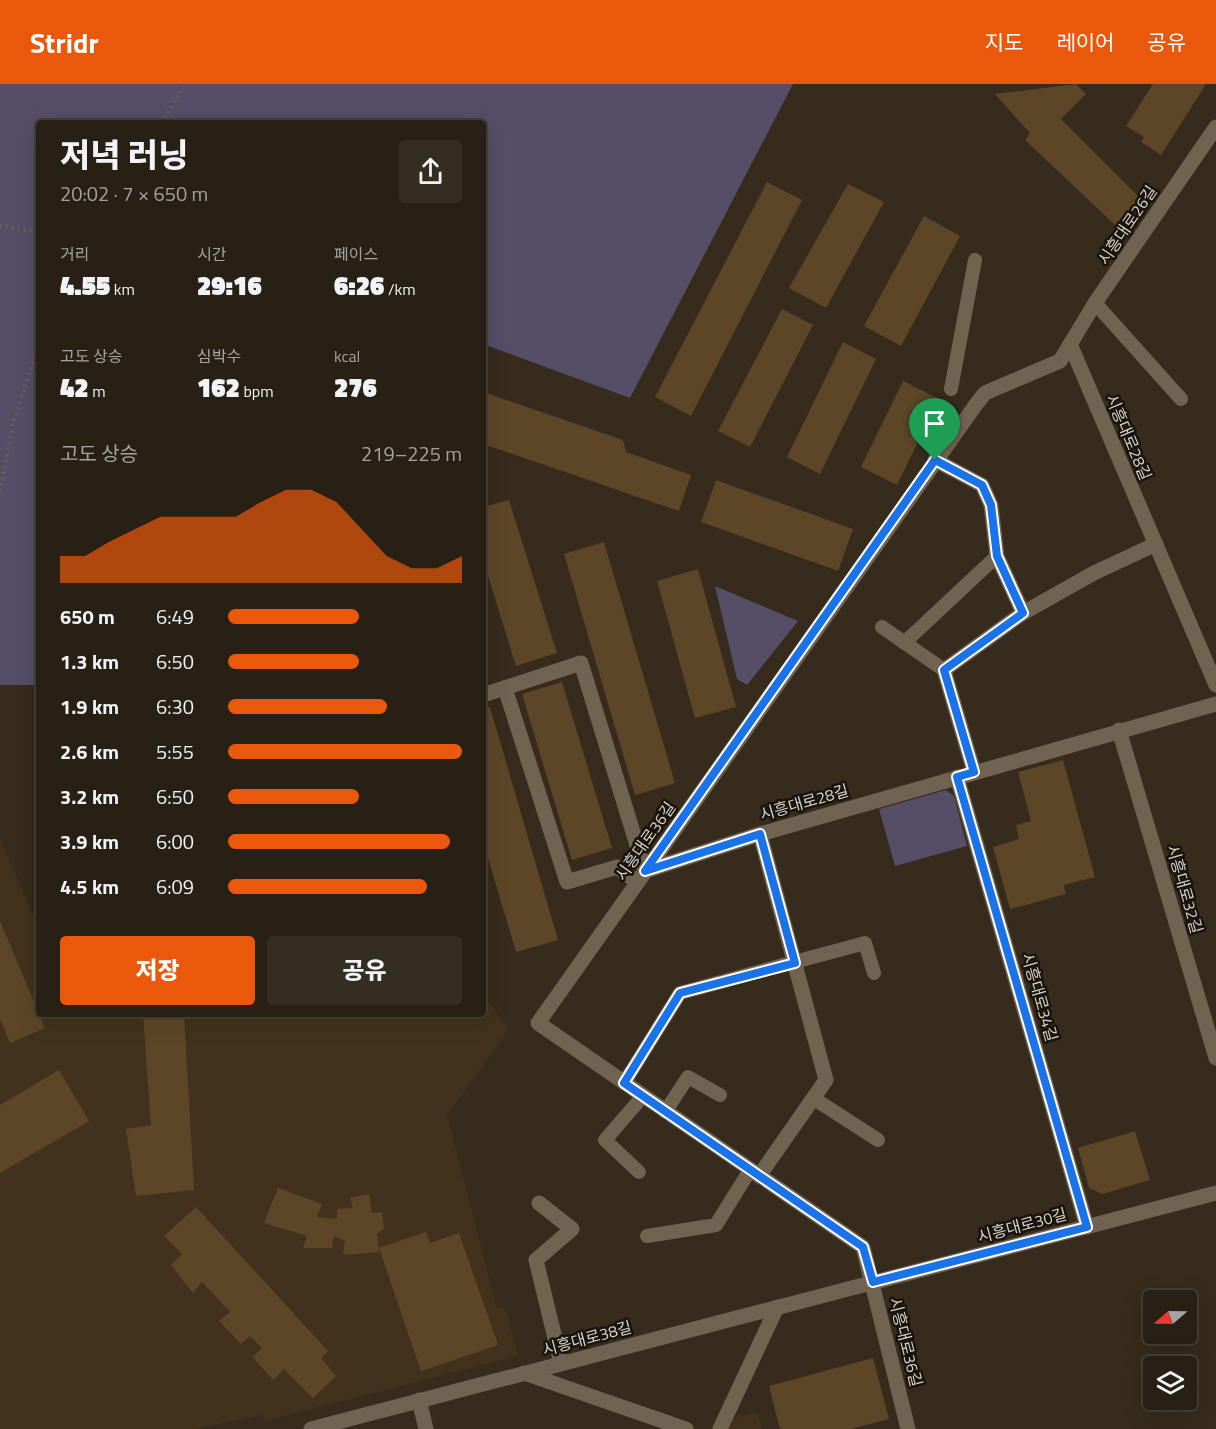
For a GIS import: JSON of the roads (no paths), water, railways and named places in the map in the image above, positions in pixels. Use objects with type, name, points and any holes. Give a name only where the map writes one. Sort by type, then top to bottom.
[{"type":"street","name":"시흥대로26길","points":[[1070,344],[1095,303],[1216,127]]},
{"type":"street","name":"시흥대로36길","points":[[908,1429],[863,1247],[538,1023],[935,460],[986,393],[1060,361],[1070,344]]},
{"type":"street","name":"시흥대로28길","points":[[1070,344],[1216,685]]},
{"type":"street","points":[[935,460],[982,485],[991,505],[997,556],[1023,613]]},
{"type":"street","points":[[974,772],[944,670],[1023,613],[1094,573],[1156,544]]},
{"type":"street","points":[[486,694],[581,663],[641,877]]},
{"type":"street","points":[[505,688],[567,882],[617,867],[641,877]]},
{"type":"street","name":"시흥대로28길","points":[[641,877],[760,834],[1216,704]]},
{"type":"street","name":"시흥대로32길","points":[[1119,730],[1216,1058]]},
{"type":"street","name":"시흥대로34길","points":[[957,777],[1087,1227]]},
{"type":"street","points":[[755,1173],[826,1080],[760,834]]},
{"type":"street","name":"시흥대로30길","points":[[873,1282],[1216,1193]]},
{"type":"street","points":[[539,1203],[572,1229],[536,1260],[561,1363]]},
{"type":"street","name":"시흥대로38길","points":[[311,1429],[873,1282]]},
{"type":"street","points":[[720,1429],[777,1307]]},
{"type":"street","points":[[524,1373],[686,1429]]},
{"type":"street","points":[[419,1400],[426,1429]]},
{"type":"lane","points":[[951,389],[975,260]]},
{"type":"lane","points":[[1095,303],[1181,399]]},
{"type":"lane","points":[[904,643],[997,556]]},
{"type":"lane","points":[[882,627],[944,670]]},
{"type":"lane","points":[[624,1083],[680,993],[865,943],[874,974]]},
{"type":"lane","points":[[665,1112],[688,1077],[720,1095]]},
{"type":"lane","points":[[639,1172],[604,1140],[643,1096]]},
{"type":"lane","points":[[813,1098],[878,1140]]},
{"type":"lane","points":[[647,1236],[716,1225],[755,1173]]}]
